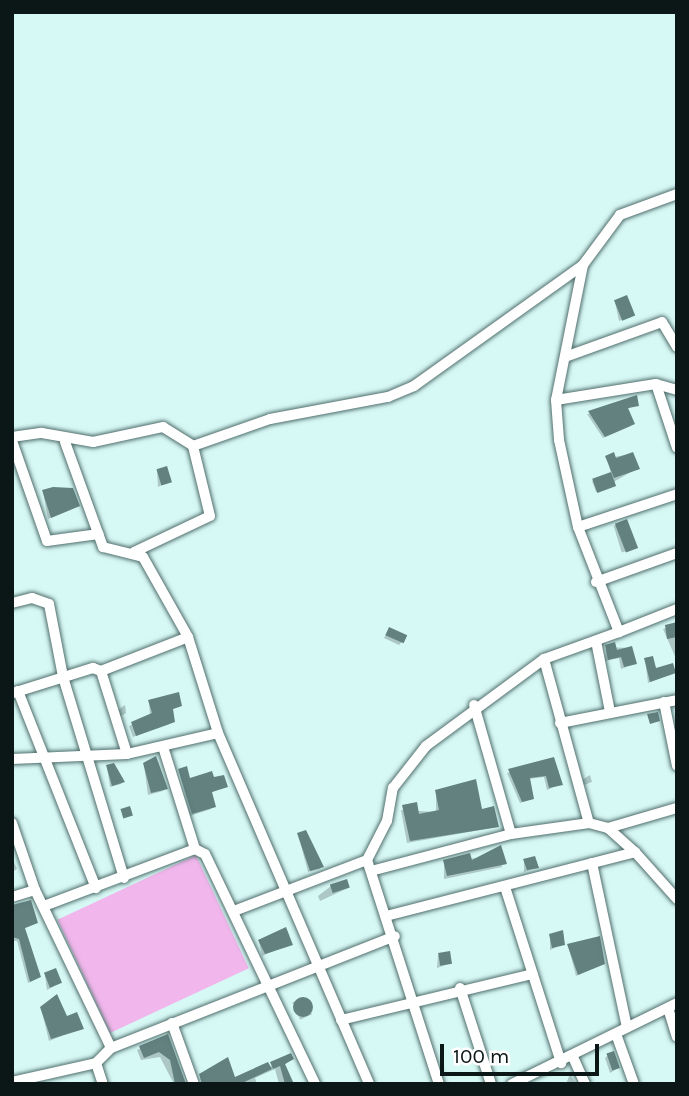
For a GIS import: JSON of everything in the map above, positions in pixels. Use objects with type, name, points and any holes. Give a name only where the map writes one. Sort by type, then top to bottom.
[{"type":"street","points":[[193,446],[271,419],[357,406],[414,386],[583,265],[620,215],[677,194]]},
{"type":"street","points":[[583,265],[556,400],[578,527],[596,582],[619,632]]},
{"type":"street","points":[[565,357],[662,322],[677,346]]},
{"type":"street","points":[[556,400],[656,384],[677,390]]},
{"type":"street","points":[[656,384],[677,448]]},
{"type":"street","points":[[65,442],[99,534],[109,552],[134,552],[210,516],[193,446],[163,427],[65,442],[42,433],[12,439],[47,541],[99,534]]},
{"type":"street","points":[[578,527],[677,494]]},
{"type":"street","points":[[134,552],[154,575],[188,637],[218,733],[369,1084]]},
{"type":"street","points":[[596,582],[677,552]]},
{"type":"street","points":[[12,603],[33,598],[49,604],[63,677],[124,878]]},
{"type":"street","points":[[439,1084],[411,1002],[390,915],[369,866],[387,821],[393,788],[426,746],[474,705],[544,659],[677,609]]},
{"type":"street","points":[[96,888],[48,755],[15,692],[63,677],[101,671],[188,637]]},
{"type":"street","points":[[596,640],[610,712]]},
{"type":"street","points":[[544,659],[589,823]]},
{"type":"street","points":[[101,671],[127,754]]},
{"type":"street","points":[[560,723],[677,700]]},
{"type":"street","points":[[664,702],[677,766]]},
{"type":"street","points":[[474,705],[511,834]]},
{"type":"street","points":[[12,759],[164,750],[218,733]]},
{"type":"street","points":[[164,750],[195,849],[205,854],[315,1084]]},
{"type":"street","points":[[608,828],[677,808]]},
{"type":"street","points":[[12,823],[35,890],[111,1048]]},
{"type":"street","points":[[234,911],[285,888],[369,866],[511,834],[589,823],[608,828],[635,852],[677,899]]},
{"type":"street","points":[[44,906],[195,849]]},
{"type":"street","points":[[390,915],[635,852]]},
{"type":"street","points":[[592,863],[627,1027]]},
{"type":"street","points":[[505,887],[561,1063]]},
{"type":"street","points":[[12,897],[35,890]]},
{"type":"street","points":[[13,1082],[96,1063],[111,1048],[395,936]]},
{"type":"street","points":[[341,1020],[460,988],[533,974]]},
{"type":"street","points":[[460,988],[491,1084]]},
{"type":"street","points":[[512,1084],[561,1063],[672,1006],[677,1037]]},
{"type":"street","points":[[172,1023],[194,1084]]},
{"type":"street","points":[[616,1034],[634,1084]]},
{"type":"street","points":[[573,1057],[584,1084]]},
{"type":"street","points":[[96,1063],[103,1084]]},
{"type":"shaded area","points":[[196,855],[249,968],[110,1033],[57,920]]},
{"type":"building","points":[[627,295],[635,315],[622,321],[614,300]]},
{"type":"building","points":[[637,395],[639,406],[628,408],[635,424],[605,437],[588,411]]},
{"type":"building","points":[[614,452],[616,458],[633,452],[640,469],[614,478],[605,456]]},
{"type":"building","points":[[167,466],[172,482],[161,485],[156,469]]},
{"type":"building","points":[[611,472],[616,486],[597,493],[592,479]]},
{"type":"building","points":[[53,487],[73,488],[80,506],[51,518],[42,490]]},
{"type":"building","points":[[627,519],[638,548],[626,553],[615,524]]},
{"type":"building","points":[[677,622],[677,637],[667,639],[665,625]]},
{"type":"building","points":[[389,627],[407,635],[404,643],[385,635]]},
{"type":"building","points":[[615,642],[617,650],[632,646],[637,664],[624,667],[621,657],[608,660],[605,645]]},
{"type":"building","points":[[653,656],[656,668],[673,663],[676,673],[650,682],[644,658]]},
{"type":"building","points":[[179,692],[182,706],[173,709],[175,722],[136,736],[131,722],[152,713],[148,700]]},
{"type":"building","points":[[658,712],[660,721],[650,724],[647,714]]},
{"type":"building","points":[[156,756],[168,789],[151,793],[143,763]]},
{"type":"building","points":[[554,757],[563,785],[549,788],[546,776],[530,778],[534,799],[522,802],[508,769]]},
{"type":"building","points":[[114,763],[125,782],[112,786],[106,765]]},
{"type":"building","points":[[187,766],[190,778],[212,771],[214,777],[224,775],[228,787],[212,792],[216,807],[192,814],[178,769]]},
{"type":"building","points":[[476,779],[482,809],[494,806],[499,827],[410,841],[402,805],[417,802],[419,814],[439,810],[435,790]]},
{"type":"building","points":[[130,806],[133,816],[123,818],[120,809]]},
{"type":"building","points":[[306,830],[324,867],[310,871],[297,833]]},
{"type":"building","points":[[501,845],[507,864],[447,876],[443,860],[470,853],[472,860]]},
{"type":"building","points":[[535,856],[539,868],[527,870],[523,859]]},
{"type":"building","points":[[347,879],[350,888],[333,893],[330,885]]},
{"type":"building","points":[[31,900],[38,923],[25,928],[41,977],[30,982],[19,939],[12,937],[12,905]]},
{"type":"building","points":[[286,927],[293,945],[265,954],[258,940]]},
{"type":"building","points":[[563,930],[565,945],[552,948],[549,934]]},
{"type":"building","points":[[600,936],[605,964],[578,975],[567,944]]},
{"type":"building","points":[[450,951],[452,964],[440,966],[438,953]]},
{"type":"building","points":[[56,968],[62,983],[50,988],[44,973]]},
{"type":"building","points":[[57,994],[67,1016],[77,1012],[84,1029],[51,1039],[40,1007]]},
{"type":"building","points":[[303,997],[310,1000],[313,1007],[310,1014],[303,1017],[296,1014],[293,1007],[296,1000]]},
{"type":"building","points":[[168,1034],[186,1084],[175,1084],[170,1060],[159,1052],[144,1058],[139,1046]]},
{"type":"building","points":[[614,1051],[620,1068],[612,1071],[606,1054]]},
{"type":"building","points":[[291,1053],[294,1059],[285,1064],[294,1084],[285,1084],[280,1066],[273,1069],[270,1062]]},
{"type":"building","points":[[228,1057],[235,1077],[268,1062],[272,1069],[240,1084],[202,1084],[199,1074]]}]
